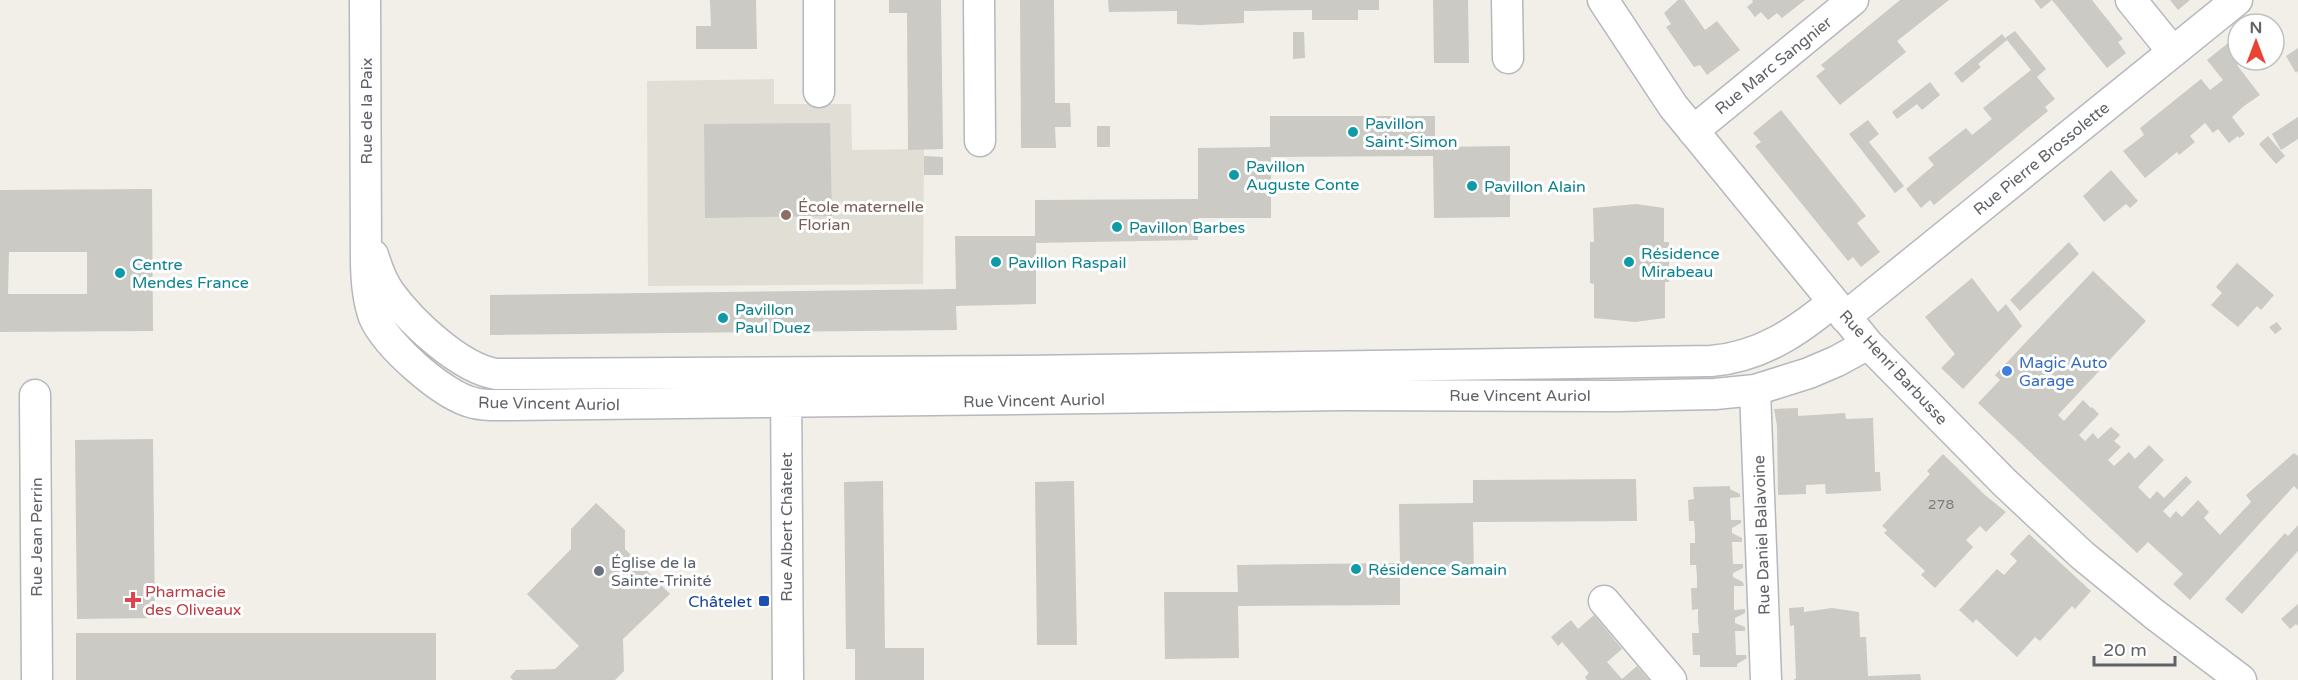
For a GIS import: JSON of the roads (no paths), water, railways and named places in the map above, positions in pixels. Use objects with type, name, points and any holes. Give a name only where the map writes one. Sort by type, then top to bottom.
[{"type":"street","name":"Rue de la Paix","points":[[365,0],[367,222]]},
{"type":"street","points":[[819,0],[819,92]]},
{"type":"street","points":[[979,0],[980,141]]},
{"type":"street","points":[[1507,0],[1508,58]]},
{"type":"street","name":"Rue Henri Barbusse","points":[[1603,0],[1655,80],[1693,131],[1868,344],[2005,483],[2082,555],[2154,614],[2241,680]]},
{"type":"street","name":"Rue Marc Sangnier","points":[[1693,131],[1853,0]]},
{"type":"street","points":[[2131,0],[2173,52]]},
{"type":"street","name":"Rue Pierre Brossolette","points":[[1839,309],[2173,52],[2237,0]]},
{"type":"street","name":"Rue Vincent Auriol","points":[[367,222],[377,268],[390,294],[419,325],[462,362],[496,374],[786,374],[1711,361],[1737,358],[1771,345],[1839,309]]},
{"type":"street","name":"Rue Vincent Auriol","points":[[367,222],[366,281],[375,318],[387,337],[431,380],[472,403],[491,405],[1343,395],[1644,396],[1715,394],[1755,390],[1809,373],[1868,344]]},
{"type":"street","name":"Rue Albert Châtelet","points":[[786,374],[788,680]]},
{"type":"street","name":"Rue Daniel Balavoine","points":[[1755,390],[1766,680]]},
{"type":"street","name":"Rue Jean Perrin","points":[[35,395],[37,680]]},
{"type":"street","points":[[1604,601],[1671,680]]},
{"type":"place","name":"Pavillon Saint-Simon","points":[[1353,132]]},
{"type":"place","name":"Pavillon Auguste Conte","points":[[1234,175]]},
{"type":"place","name":"Pavillon Alain","points":[[1472,186]]},
{"type":"place","name":"École maternelle Florian","points":[[786,215]]},
{"type":"place","name":"Pavillon Barbes","points":[[1117,227]]},
{"type":"place","name":"Pavillon Raspail","points":[[996,262]]},
{"type":"place","name":"Résidence Mirabeau","points":[[1629,262]]},
{"type":"place","name":"Centre Mendes France","points":[[120,273]]},
{"type":"place","name":"Pavillon Paul Duez","points":[[723,318]]},
{"type":"place","name":"Magic Auto Garage","points":[[2007,371]]},
{"type":"place","name":"Résidence Samain","points":[[1356,569]]},
{"type":"place","name":"Église de la Sainte-Trinité","points":[[599,571]]},
{"type":"place","name":"Pharmacie des Oliveaux","points":[[133,600]]},
{"type":"place","name":"Châtelet","points":[[764,601]]}]
